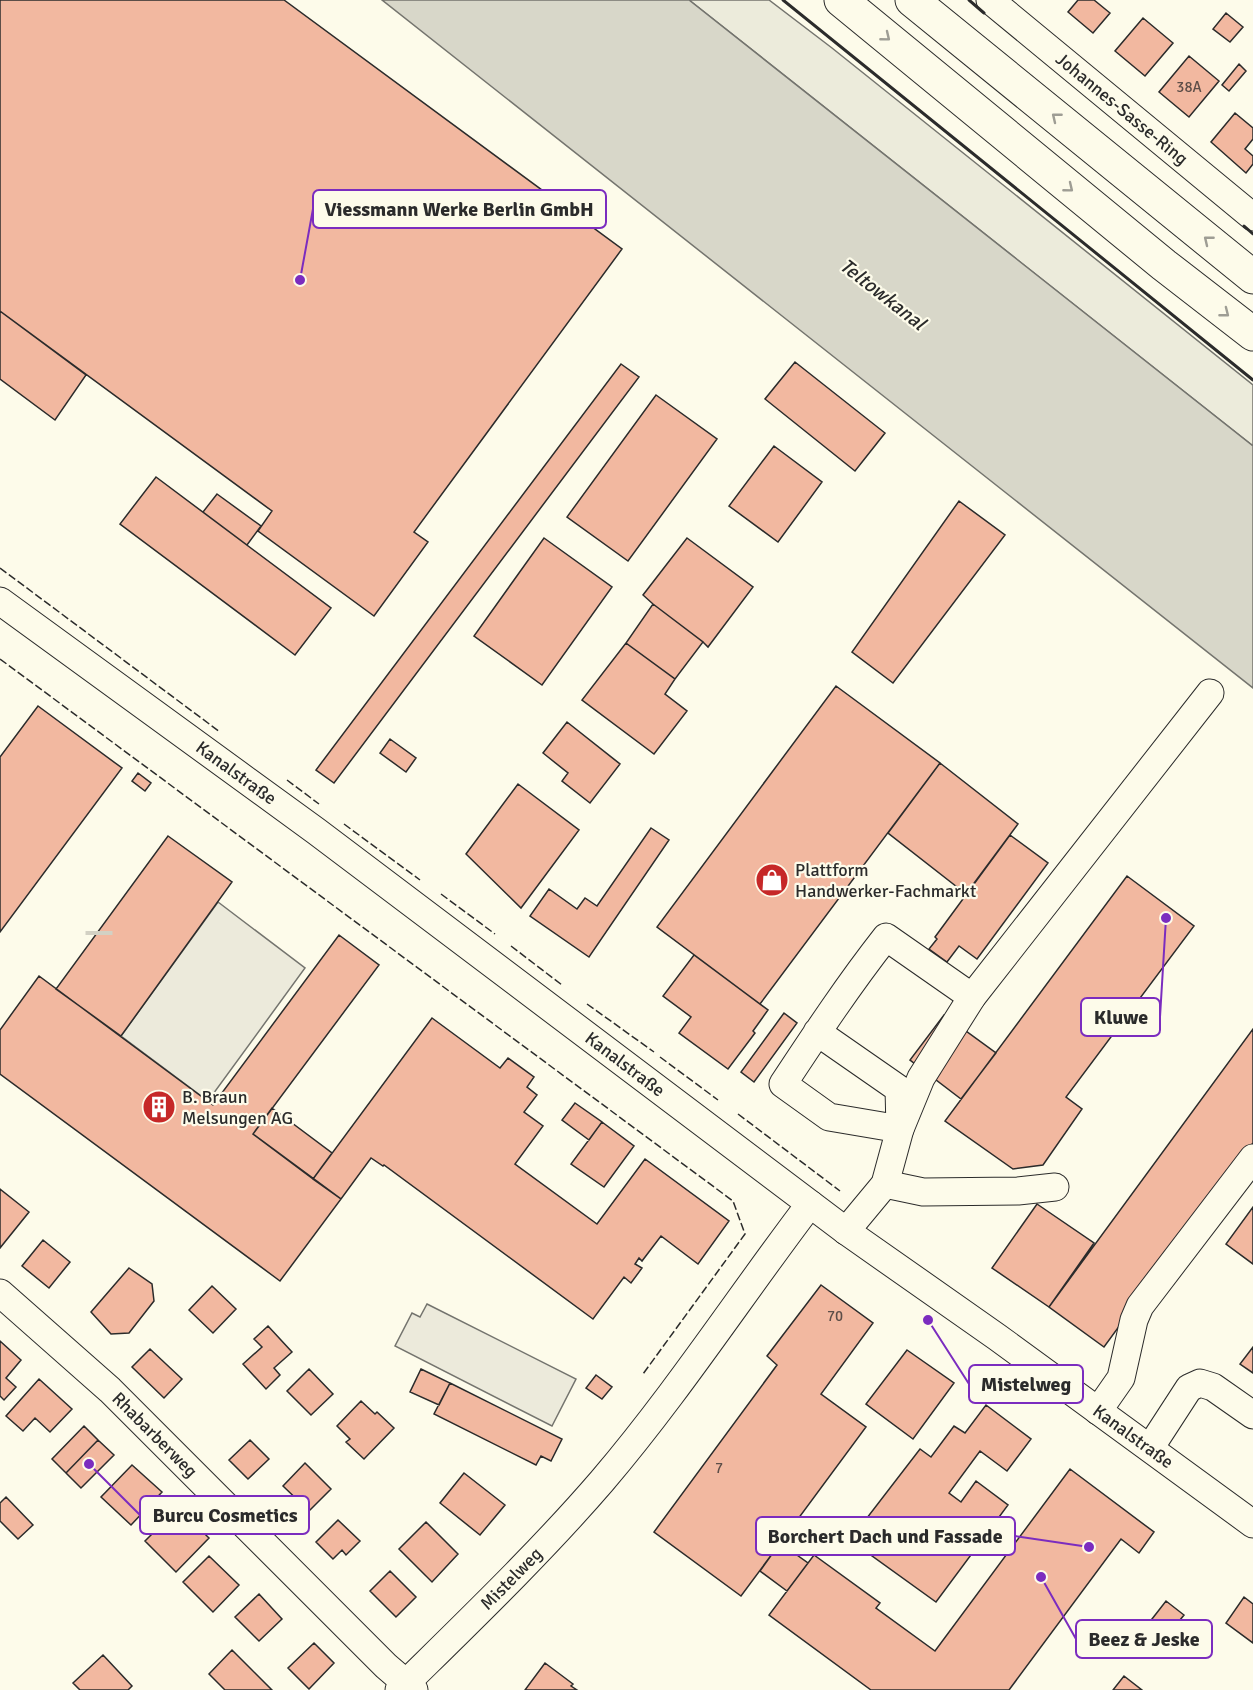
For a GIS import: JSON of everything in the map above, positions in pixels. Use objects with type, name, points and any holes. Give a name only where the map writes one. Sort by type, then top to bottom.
[{"type":"highway","points":[[841,0],[1164,265],[1253,334]]},
{"type":"highway","points":[[912,0],[1253,277]]},
{"type":"street","name":"Johannes-Sasse-Ring","points":[[990,0],[1253,217]]},
{"type":"street","name":"Kanalstraße","points":[[0,601],[316,831],[846,1231],[1098,1410],[1253,1524]]},
{"type":"street","points":[[846,1231],[885,1184],[900,1129],[921,1078],[972,997],[1210,693]]},
{"type":"street","points":[[900,1129],[829,1118],[783,1084],[851,981],[886,937],[972,997]]},
{"type":"street","points":[[817,1032],[899,1089],[900,1129]]},
{"type":"street","points":[[1098,1410],[1121,1378],[1134,1320],[1140,1306],[1253,1158]]},
{"type":"street","points":[[885,1184],[923,1192],[1018,1191],[1054,1187]]},
{"type":"street","name":"Mistelweg","points":[[407,1688],[547,1542],[601,1482],[670,1396],[810,1204]]},
{"type":"street","name":"Rhabarberweg","points":[[0,1293],[110,1390],[407,1688]]},
{"type":"street","points":[[1150,1448],[1188,1388],[1200,1383],[1213,1387],[1253,1415]]},
{"type":"shaded area","points":[[689,0],[769,0],[832,48],[1253,385],[1253,446]]},
{"type":"shaded area","points":[[218,902],[305,968],[208,1101],[121,1036]]},
{"type":"shaded area","points":[[427,1304],[576,1379],[552,1426],[395,1346],[412,1313],[420,1317]]},
{"type":"water","name":"Teltowkanal","points":[[382,0],[689,0],[1253,446],[1253,688]]},
{"type":"building","points":[[0,0],[284,0],[622,249],[414,532],[428,542],[374,616],[258,531],[272,511],[0,311]]},
{"type":"building","points":[[1078,0],[1094,0],[1110,13],[1093,33],[1068,12]]},
{"type":"building","points":[[1226,13],[1243,27],[1230,42],[1213,29]]},
{"type":"building","points":[[1143,18],[1173,43],[1145,76],[1115,51]]},
{"type":"building","points":[[1189,56],[1219,81],[1189,117],[1159,92]]},
{"type":"building","points":[[1239,64],[1246,71],[1229,91],[1222,85]]},
{"type":"building","points":[[1235,113],[1253,128],[1253,139],[1245,149],[1253,156],[1253,164],[1246,173],[1211,142]]},
{"type":"building","points":[[0,311],[86,375],[55,420],[0,379]]},
{"type":"building","points":[[795,362],[885,433],[855,471],[765,399]]},
{"type":"building","points":[[621,364],[639,377],[334,783],[316,770]]},
{"type":"building","points":[[656,395],[717,439],[628,561],[567,517]]},
{"type":"building","points":[[774,446],[822,482],[778,542],[729,506]]},
{"type":"building","points":[[156,477],[331,608],[295,655],[120,524]]},
{"type":"building","points":[[217,494],[261,526],[247,545],[203,512]]},
{"type":"building","points":[[959,501],[1005,535],[893,683],[852,652]]},
{"type":"building","points":[[544,538],[612,587],[542,685],[474,636]]},
{"type":"building","points":[[687,538],[753,587],[708,647],[643,595]]},
{"type":"building","points":[[653,604],[703,642],[675,679],[626,643]]},
{"type":"building","points":[[626,643],[675,679],[665,694],[687,711],[654,754],[582,700]]},
{"type":"building","name":"Plattform Handwerker-Fachmarkt","points":[[836,686],[940,763],[760,1004],[657,927]]},
{"type":"building","points":[[38,706],[122,768],[0,932],[0,757]]},
{"type":"building","points":[[567,722],[620,764],[590,803],[562,781],[568,773],[543,753]]},
{"type":"building","points":[[390,739],[416,758],[406,772],[380,753]]},
{"type":"building","points":[[940,763],[1018,824],[966,894],[888,833]]},
{"type":"building","points":[[138,773],[151,783],[145,791],[132,781]]},
{"type":"building","points":[[518,784],[579,830],[521,908],[466,854]]},
{"type":"building","points":[[651,828],[669,840],[589,957],[530,916],[549,889],[577,909],[585,898],[597,906]]},
{"type":"building","points":[[1010,835],[1048,863],[977,959],[959,946],[947,962],[929,949],[937,939],[935,937]]},
{"type":"building","points":[[168,836],[232,882],[121,1036],[56,989]]},
{"type":"building","points":[[1127,876],[1194,926],[1066,1097],[1082,1109],[1043,1165],[1013,1169],[945,1121]]},
{"type":"building","name":"B. Braun Melsungen AG","points":[[339,935],[379,965],[253,1134],[341,1199],[280,1281],[0,1074],[0,1030],[39,976],[213,1105]]},
{"type":"building","points":[[694,955],[768,1010],[753,1031],[755,1033],[728,1069],[679,1033],[691,1017],[663,996]]},
{"type":"building","points":[[784,1013],[797,1023],[754,1082],[741,1072]]},
{"type":"building","points":[[944,1015],[996,1053],[961,1099],[910,1060]]},
{"type":"building","name":"B. Braun Melsungen AG","points":[[432,1018],[500,1068],[508,1058],[534,1077],[527,1087],[537,1095],[524,1112],[543,1126],[515,1164],[597,1224],[645,1159],[729,1221],[698,1264],[661,1236],[642,1261],[639,1258],[635,1264],[642,1268],[631,1283],[624,1277],[593,1319],[384,1165],[371,1158],[341,1199],[313,1179]]},
{"type":"building","points":[[1253,1029],[1253,1143],[1104,1347],[1049,1307]]},
{"type":"building","points":[[575,1103],[602,1122],[589,1140],[562,1120]]},
{"type":"building","points":[[272,1108],[332,1153],[313,1179],[253,1134]]},
{"type":"building","points":[[602,1122],[634,1146],[604,1187],[571,1164]]},
{"type":"building","points":[[0,1189],[29,1212],[0,1248]]},
{"type":"building","points":[[1037,1204],[1094,1243],[1049,1307],[992,1268]]},
{"type":"building","points":[[1253,1207],[1253,1264],[1226,1244]]},
{"type":"building","points":[[43,1240],[70,1262],[49,1288],[22,1266]]},
{"type":"building","points":[[129,1268],[152,1284],[154,1301],[129,1333],[111,1334],[91,1312]]},
{"type":"building","points":[[821,1285],[873,1323],[821,1394],[866,1427],[741,1596],[654,1532],[777,1365],[767,1356]]},
{"type":"building","points":[[212,1286],[236,1309],[213,1333],[189,1310]]},
{"type":"building","points":[[268,1326],[292,1352],[274,1368],[280,1375],[266,1389],[243,1364],[262,1347],[254,1339]]},
{"type":"building","points":[[0,1341],[21,1360],[6,1378],[16,1387],[4,1400],[0,1396]]},
{"type":"building","points":[[1253,1347],[1253,1373],[1240,1364]]},
{"type":"building","points":[[150,1349],[182,1379],[164,1398],[132,1367]]},
{"type":"building","points":[[907,1350],[954,1383],[913,1439],[866,1404]]},
{"type":"building","points":[[309,1369],[333,1394],[311,1415],[287,1391]]},
{"type":"building","points":[[421,1369],[450,1383],[439,1405],[410,1392]]},
{"type":"building","points":[[596,1375],[612,1387],[602,1399],[586,1388]]},
{"type":"building","points":[[39,1379],[72,1409],[50,1432],[35,1418],[23,1431],[6,1416]]},
{"type":"building","points":[[450,1383],[562,1439],[551,1461],[541,1456],[536,1465],[434,1414]]},
{"type":"building","points":[[361,1401],[394,1428],[364,1459],[346,1442],[350,1439],[337,1426]]},
{"type":"building","points":[[986,1405],[1031,1439],[1007,1471],[980,1451],[949,1493],[961,1502],[976,1481],[1008,1505],[936,1602],[850,1540],[920,1449],[931,1457],[954,1426],[965,1433]]},
{"type":"building","points":[[84,1426],[98,1440],[66,1473],[52,1459]]},
{"type":"building","points":[[98,1440],[114,1455],[81,1488],[66,1473]]},
{"type":"building","points":[[250,1440],[269,1459],[248,1479],[229,1460]]},
{"type":"building","points":[[305,1463],[331,1489],[309,1511],[283,1486]]},
{"type":"building","points":[[132,1465],[162,1492],[131,1525],[101,1497]]},
{"type":"building","points":[[1070,1469],[1154,1532],[1139,1553],[1121,1539],[1009,1690],[871,1690],[769,1615],[814,1555],[880,1603],[876,1608],[935,1651]]},
{"type":"building","points":[[464,1473],[505,1505],[480,1535],[440,1503]]},
{"type":"building","points":[[6,1497],[33,1525],[18,1539],[0,1521],[0,1503]]},
{"type":"building","points":[[178,1508],[209,1538],[176,1572],[145,1541]]},
{"type":"building","points":[[338,1520],[360,1541],[346,1555],[342,1550],[333,1559],[316,1542]]},
{"type":"building","points":[[426,1522],[458,1554],[432,1582],[399,1549]]},
{"type":"building","points":[[780,1543],[808,1563],[787,1591],[760,1571]]},
{"type":"building","points":[[209,1556],[239,1585],[213,1612],[183,1582]]},
{"type":"building","points":[[390,1571],[416,1597],[396,1617],[370,1591]]},
{"type":"building","points":[[259,1594],[282,1619],[259,1641],[235,1617]]},
{"type":"building","points":[[1244,1597],[1253,1604],[1253,1643],[1226,1623]]},
{"type":"building","points":[[1166,1601],[1184,1615],[1162,1642],[1145,1628]]},
{"type":"building","points":[[314,1643],[334,1663],[309,1689],[288,1668]]},
{"type":"building","points":[[232,1650],[272,1690],[225,1690],[209,1674]]},
{"type":"building","points":[[103,1655],[132,1686],[128,1690],[80,1690],[73,1683]]},
{"type":"building","points":[[545,1663],[573,1684],[571,1686],[577,1690],[525,1690]]},
{"type":"building","points":[[1124,1676],[1142,1690],[1113,1690]]},
{"type":"fence","points":[[0,568],[220,732]]},
{"type":"fence","points":[[0,659],[733,1201],[745,1234],[643,1374]]},
{"type":"fence","points":[[287,780],[319,804]]},
{"type":"fence","points":[[344,824],[420,880]]},
{"type":"fence","points":[[441,894],[495,934]]},
{"type":"fence","points":[[511,946],[562,985]]},
{"type":"fence","points":[[587,1004],[654,1052]]},
{"type":"fence","points":[[660,1057],[718,1100]]},
{"type":"fence","points":[[738,1114],[840,1191]]},
{"type":"wall","points":[[783,0],[1253,380]]},
{"type":"wall","points":[[969,0],[984,13]]},
{"type":"wall","points":[[1244,226],[1253,234]]},
{"type":"place","name":"Viessmann Werke Berlin GmbH","points":[[300,280]]},
{"type":"place","name":"Plattform Handwerker-Fachmarkt","points":[[772,880]]},
{"type":"place","name":"Kluwe","points":[[1166,918]]},
{"type":"place","name":"B. Braun Melsungen AG","points":[[159,1107]]},
{"type":"place","name":"Mistelweg","points":[[928,1320]]},
{"type":"place","name":"Burcu Cosmetics","points":[[89,1464]]},
{"type":"place","name":"Borchert Dach und Fassade","points":[[1089,1547]]},
{"type":"place","name":"Beez & Jeske","points":[[1041,1577]]}]
